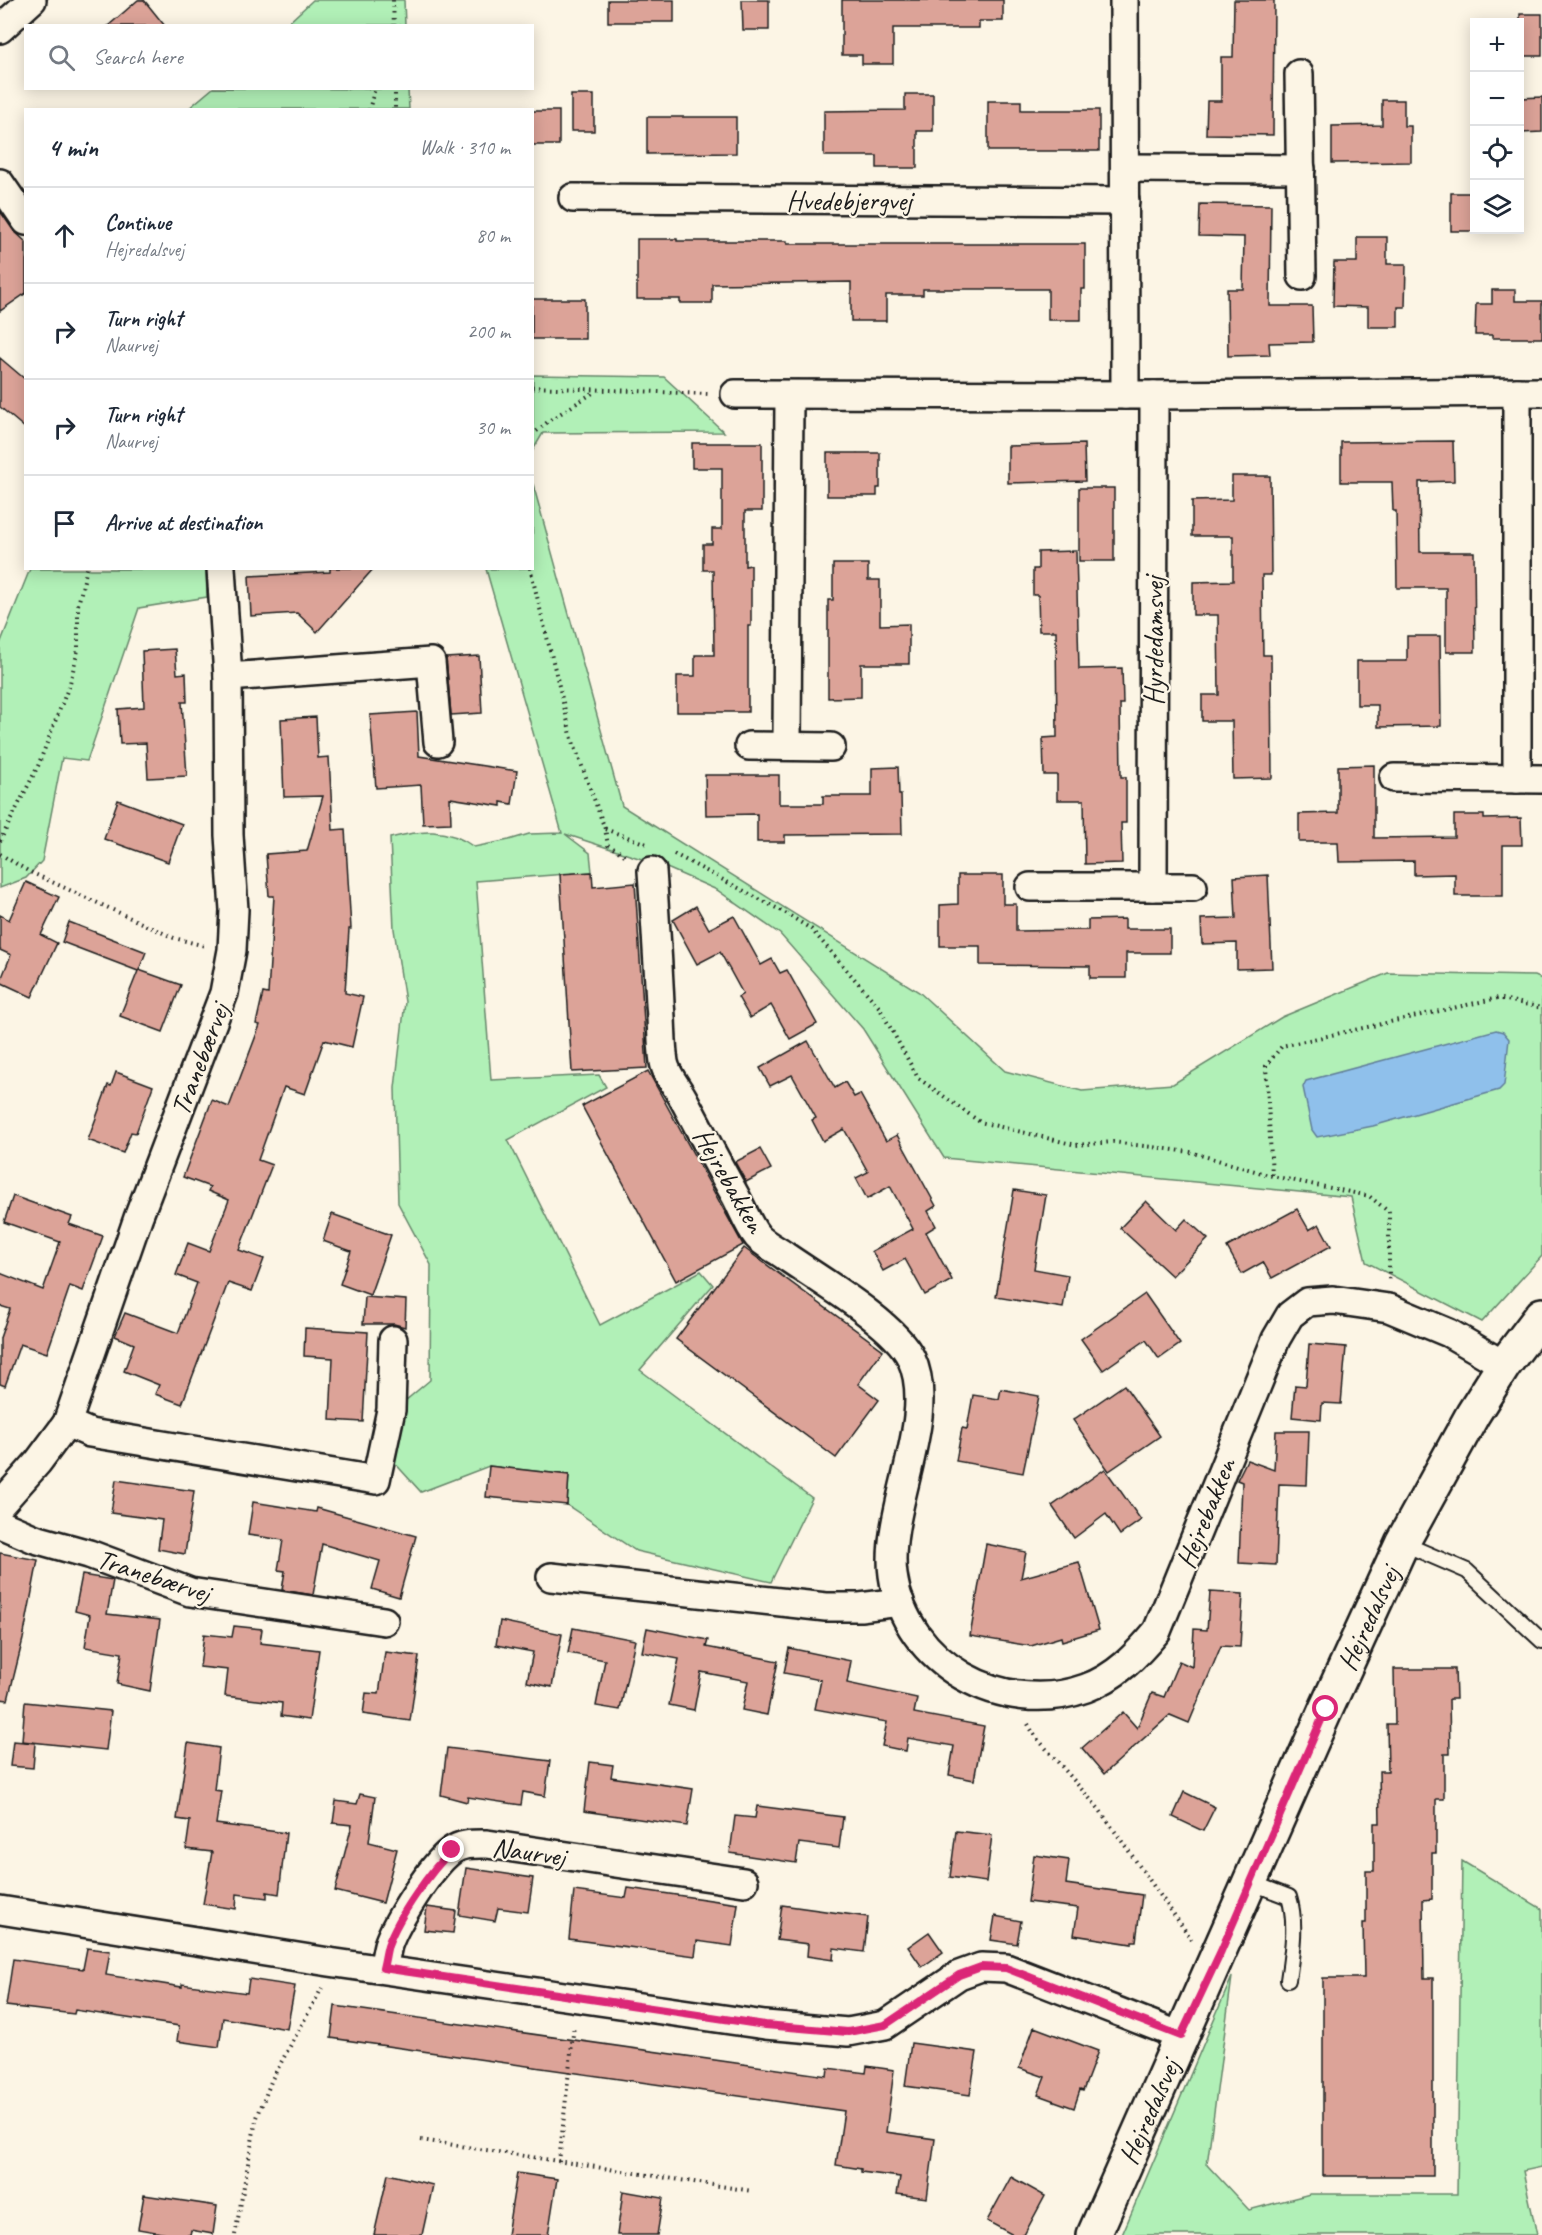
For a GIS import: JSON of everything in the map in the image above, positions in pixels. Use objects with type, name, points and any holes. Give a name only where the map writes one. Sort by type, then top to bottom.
[{"type":"street","points":[[0,29],[32,0]]},
{"type":"street","points":[[1124,0],[1125,395]]},
{"type":"street","points":[[1299,74],[1302,276]]},
{"type":"street","points":[[1125,168],[1300,169]]},
{"type":"street","points":[[0,183],[24,218]]},
{"type":"street","name":"Hvedebjergvej","points":[[573,198],[1125,201]]},
{"type":"street","points":[[735,394],[1154,395],[1529,392],[1529,779],[1394,778]]},
{"type":"street","points":[[788,746],[789,395]]},
{"type":"street","name":"Hyrdedamsvej","points":[[1153,887],[1154,395]]},
{"type":"street","name":"Tranebærvej","points":[[0,1505],[38,1462],[67,1424],[138,1218],[220,1004],[232,950],[234,910],[229,835],[228,677],[221,570]]},
{"type":"street","points":[[228,677],[430,662],[438,742]]},
{"type":"street","points":[[749,746],[831,747]]},
{"type":"street","name":"Hejrebakken","points":[[659,857],[664,1064],[757,1236],[873,1317],[896,1336],[911,1358],[917,1379],[919,1412],[891,1548],[893,1576],[900,1602],[914,1632],[936,1657],[962,1677],[993,1691],[1025,1697],[1056,1696],[1086,1688],[1114,1674],[1137,1655],[1157,1631],[1276,1339],[1290,1315],[1307,1302],[1333,1299],[1389,1308],[1449,1333],[1504,1365]]},
{"type":"street","points":[[1030,887],[1193,887]]},
{"type":"street","name":"Hejredalsvej","points":[[1094,2235],[1331,1698],[1402,1543],[1473,1414],[1504,1365],[1542,1315]]},
{"type":"street","points":[[67,1424],[90,1433],[376,1480],[391,1410],[393,1340]]},
{"type":"street","name":"Tranebærvej","points":[[0,1524],[35,1539],[89,1554],[190,1592],[384,1621]]},
{"type":"street","points":[[551,1577],[826,1607],[860,1607],[900,1602]]},
{"type":"street","name":"Naurvej","points":[[383,1968],[389,1944],[426,1880],[437,1864],[452,1850],[467,1844],[487,1844],[744,1882]]},
{"type":"street","points":[[0,1910],[329,1962],[765,2025],[848,2032],[885,2025],[959,1975],[981,1967],[1006,1968],[1181,2036]]},
{"type":"lane","points":[[1402,1543],[1467,1571],[1542,1641]]},
{"type":"lane","points":[[1250,1882],[1289,1897],[1293,1908],[1292,1951],[1288,1980]]},
{"type":"path","points":[[393,0],[394,24]]},
{"type":"path","points":[[370,108],[374,90]]},
{"type":"path","points":[[395,90],[395,108]]},
{"type":"path","points":[[534,387],[700,395],[735,394]]},
{"type":"path","points":[[534,433],[550,420],[598,389]]},
{"type":"path","points":[[0,841],[38,766],[70,683],[78,650],[78,605],[87,570]]},
{"type":"path","points":[[530,570],[572,739],[605,829],[608,845],[659,857]]},
{"type":"path","points":[[605,829],[659,857],[774,907],[811,929],[879,1007],[918,1078],[981,1122],[1076,1145],[1113,1142],[1190,1152],[1272,1176],[1369,1196],[1389,1212],[1389,1308]]},
{"type":"path","points":[[0,854],[28,871],[174,938],[221,951],[232,950]]},
{"type":"path","points":[[1272,1176],[1266,1066],[1282,1046],[1498,998],[1542,1008]]},
{"type":"path","points":[[1025,1697],[1025,1717],[1035,1736],[1099,1809],[1194,1942],[1221,1951]]},
{"type":"path","points":[[235,2235],[256,2120],[272,2079],[326,1980],[329,1962]]},
{"type":"path","points":[[559,2162],[578,1997]]},
{"type":"path","points":[[421,2140],[752,2191]]},
{"type":"green space","points":[[313,0],[404,0],[405,24],[287,24]]},
{"type":"green space","points":[[211,90],[408,90],[409,108],[189,108]]},
{"type":"green space","points":[[534,375],[664,377],[724,432],[543,433],[534,448]]},
{"type":"green space","points":[[534,488],[622,806],[919,992],[1005,1071],[1082,1091],[1173,1084],[1282,1017],[1388,973],[1535,976],[1542,979],[1542,1256],[1482,1322],[1366,1262],[1351,1197],[944,1158],[863,1029],[780,934],[717,890],[660,865],[565,834],[590,853],[592,872],[476,881],[491,1080],[599,1075],[606,1087],[508,1140],[600,1325],[701,1271],[713,1285],[640,1370],[812,1498],[771,1582],[636,1551],[567,1505],[569,1475],[489,1466],[421,1492],[392,1460],[398,1407],[430,1380],[431,1265],[398,1203],[395,1088],[405,1002],[394,929],[390,838],[412,833],[443,833],[474,847],[529,834],[562,833],[486,570],[534,570]]},
{"type":"green space","points":[[30,570],[206,570],[207,597],[139,608],[87,761],[62,758],[42,861],[26,878],[0,888],[0,644]]},
{"type":"green space","points":[[1462,1861],[1542,1909],[1542,2167],[1523,2171],[1537,2235],[1122,2235],[1232,1977],[1207,2165],[1249,2210],[1310,2194],[1457,2194]]},
{"type":"water","points":[[1496,1030],[1503,1032],[1509,1039],[1504,1085],[1499,1090],[1373,1126],[1317,1137],[1312,1130],[1303,1087],[1306,1081]]},
{"type":"building","points":[[138,0],[144,0],[163,24],[110,24]]},
{"type":"building","points":[[608,0],[674,0],[674,22],[608,22]]},
{"type":"building","points":[[742,0],[769,0],[769,30],[743,30]]},
{"type":"building","points":[[842,0],[1003,0],[1003,21],[979,21],[979,28],[893,28],[893,64],[862,64],[862,55],[842,55]]},
{"type":"building","points":[[1234,0],[1274,0],[1273,135],[1206,134],[1207,101],[1221,101],[1221,57],[1233,57]]},
{"type":"building","points":[[1520,14],[1542,14],[1542,56],[1524,56],[1524,18],[1520,18]]},
{"type":"building","points":[[905,94],[933,94],[933,131],[917,131],[917,168],[877,168],[877,156],[824,156],[824,111],[905,110]]},
{"type":"building","points":[[571,95],[594,95],[594,131],[571,131]]},
{"type":"building","points":[[1542,97],[1542,132],[1524,133],[1524,98]]},
{"type":"building","points":[[1382,100],[1404,100],[1404,126],[1411,126],[1411,162],[1332,163],[1332,126],[1382,125]]},
{"type":"building","points":[[988,101],[1021,101],[1021,110],[1099,110],[1099,151],[988,151]]},
{"type":"building","points":[[534,111],[559,111],[559,145],[534,145]]},
{"type":"building","points":[[647,117],[736,117],[736,153],[647,154]]},
{"type":"building","points":[[1451,193],[1470,193],[1470,231],[1451,231]]},
{"type":"building","points":[[1200,204],[1271,205],[1270,306],[1312,306],[1313,342],[1269,343],[1270,355],[1228,356],[1227,289],[1243,289],[1244,237],[1199,236]]},
{"type":"building","points":[[0,211],[13,230],[24,240],[24,294],[0,311]]},
{"type":"building","points":[[1357,237],[1387,237],[1387,264],[1406,264],[1405,307],[1398,307],[1398,327],[1368,327],[1368,307],[1333,306],[1334,262],[1357,262]]},
{"type":"building","points":[[637,239],[787,241],[787,244],[1085,244],[1085,289],[1081,289],[1081,320],[1048,320],[1048,289],[923,289],[923,295],[886,295],[886,321],[851,321],[851,282],[712,284],[712,303],[680,303],[680,299],[637,299]]},
{"type":"building","points":[[1492,290],[1515,290],[1515,301],[1542,301],[1542,338],[1492,338],[1492,335],[1475,335],[1476,304],[1492,304]]},
{"type":"building","points":[[534,299],[585,299],[585,339],[534,339]]},
{"type":"building","points":[[0,358],[24,378],[24,427],[0,407]]},
{"type":"building","points":[[1453,441],[1454,481],[1419,482],[1420,552],[1474,552],[1475,652],[1446,652],[1446,588],[1397,588],[1396,511],[1393,511],[1392,482],[1341,482],[1341,442]]},
{"type":"building","points":[[692,443],[762,443],[762,511],[745,511],[745,566],[751,565],[748,712],[677,712],[677,676],[695,676],[695,655],[714,655],[713,570],[703,570],[703,544],[712,544],[712,529],[722,529],[722,468],[692,468]]},
{"type":"building","points":[[1084,444],[1085,481],[1008,483],[1008,446]]},
{"type":"building","points":[[827,453],[880,453],[880,488],[877,488],[877,496],[827,496]]},
{"type":"building","points":[[1232,476],[1270,476],[1271,575],[1262,575],[1263,655],[1271,655],[1272,778],[1233,779],[1232,721],[1202,721],[1202,695],[1219,695],[1218,615],[1193,615],[1193,582],[1233,581],[1233,536],[1192,536],[1192,501],[1232,500]]},
{"type":"building","points":[[1079,488],[1114,488],[1114,561],[1079,561]]},
{"type":"building","points":[[1076,551],[1079,669],[1122,668],[1121,777],[1126,777],[1126,823],[1121,823],[1122,863],[1085,864],[1084,800],[1057,800],[1057,775],[1044,775],[1043,738],[1057,737],[1056,631],[1039,631],[1038,595],[1033,595],[1033,569],[1038,569],[1038,552]]},
{"type":"building","points":[[833,564],[868,564],[868,580],[880,580],[880,625],[909,624],[909,664],[861,664],[861,697],[828,698],[828,600],[833,600]]},
{"type":"building","points":[[330,570],[372,570],[317,632],[297,613],[251,616],[249,576],[330,572]]},
{"type":"building","points":[[1407,636],[1440,636],[1441,726],[1378,727],[1378,705],[1357,705],[1357,661],[1407,661]]},
{"type":"building","points":[[175,649],[177,674],[186,673],[187,702],[182,702],[187,776],[148,778],[146,743],[120,744],[118,709],[144,707],[142,651]]},
{"type":"building","points":[[479,656],[482,713],[451,715],[446,658]]},
{"type":"building","points":[[417,712],[419,756],[517,771],[512,804],[501,802],[501,806],[450,798],[451,823],[423,824],[421,785],[376,788],[370,715]]},
{"type":"building","points":[[316,717],[318,758],[329,757],[333,830],[345,829],[351,929],[349,929],[345,993],[363,997],[352,1047],[324,1040],[305,1094],[284,1087],[258,1160],[272,1165],[239,1250],[264,1259],[252,1291],[228,1283],[182,1404],[155,1394],[159,1385],[124,1371],[134,1344],[115,1336],[125,1313],[178,1333],[197,1283],[176,1275],[188,1243],[209,1251],[229,1200],[208,1191],[210,1187],[183,1177],[212,1100],[229,1107],[260,1025],[256,1024],[263,993],[268,994],[274,896],[269,896],[266,854],[307,851],[323,796],[284,797],[281,719]]},
{"type":"building","points":[[1374,765],[1374,838],[1454,837],[1454,815],[1484,815],[1484,819],[1521,818],[1522,845],[1503,845],[1503,896],[1455,896],[1455,874],[1414,875],[1414,861],[1339,862],[1338,842],[1299,842],[1299,814],[1338,813],[1338,766]]},
{"type":"building","points":[[898,767],[902,834],[785,835],[785,842],[757,842],[757,814],[706,815],[705,775],[779,775],[779,804],[823,804],[823,796],[872,796],[872,768]]},
{"type":"building","points":[[118,800],[182,824],[168,862],[104,839]]},
{"type":"building","points":[[592,872],[593,887],[635,883],[647,1068],[572,1072],[560,874]]},
{"type":"building","points":[[958,875],[1003,875],[1003,904],[1016,904],[1016,931],[1088,930],[1088,920],[1125,919],[1125,929],[1170,929],[1170,953],[1126,953],[1126,978],[1090,978],[1090,966],[980,965],[980,946],[940,946],[940,905],[958,904]]},
{"type":"building","points":[[1268,875],[1272,968],[1237,969],[1237,943],[1202,944],[1201,919],[1236,918],[1234,877]]},
{"type":"building","points":[[26,882],[59,897],[41,935],[57,943],[32,997],[0,982],[11,955],[0,950],[0,915],[9,920]]},
{"type":"building","points":[[696,906],[709,929],[734,916],[761,965],[772,959],[780,973],[787,970],[817,1024],[790,1039],[771,1005],[750,1018],[738,997],[743,994],[720,952],[697,964],[673,920]]},
{"type":"building","points":[[69,922],[146,952],[139,970],[181,985],[163,1032],[120,1016],[138,971],[62,942]]},
{"type":"building","points":[[808,1041],[835,1088],[845,1082],[854,1097],[860,1094],[886,1141],[897,1135],[936,1206],[928,1211],[936,1226],[926,1232],[952,1280],[925,1295],[905,1259],[883,1271],[872,1251],[913,1229],[890,1186],[867,1199],[856,1178],[868,1172],[844,1129],[823,1141],[812,1120],[816,1118],[792,1075],[770,1086],[760,1068]]},
{"type":"building","points":[[648,1071],[743,1245],[676,1281],[582,1106]]},
{"type":"building","points":[[116,1072],[153,1086],[136,1133],[131,1132],[123,1153],[88,1140],[108,1085],[111,1086]]},
{"type":"building","points":[[760,1149],[771,1169],[746,1182],[735,1162]]},
{"type":"building","points":[[1014,1190],[1046,1195],[1034,1269],[1068,1275],[1063,1308],[996,1297]]},
{"type":"building","points":[[13,1196],[72,1217],[69,1224],[103,1236],[83,1291],[70,1286],[47,1353],[20,1344],[5,1386],[0,1384],[0,1338],[10,1309],[0,1306],[0,1273],[43,1290],[60,1242],[4,1222]]},
{"type":"building","points":[[1146,1201],[1176,1230],[1186,1219],[1208,1239],[1172,1276],[1120,1228]]},
{"type":"building","points":[[1297,1209],[1309,1230],[1319,1224],[1331,1246],[1272,1278],[1263,1262],[1242,1274],[1227,1247]]},
{"type":"building","points":[[332,1214],[391,1235],[370,1295],[340,1284],[351,1251],[323,1241]]},
{"type":"building","points":[[744,1248],[883,1350],[858,1384],[879,1400],[836,1458],[676,1339]]},
{"type":"building","points":[[1145,1294],[1180,1344],[1159,1359],[1146,1340],[1103,1370],[1081,1339]]},
{"type":"building","points":[[365,1297],[406,1300],[405,1327],[394,1324],[363,1324]]},
{"type":"building","points":[[305,1328],[368,1332],[363,1422],[330,1420],[333,1358],[304,1356]]},
{"type":"building","points":[[1309,1344],[1346,1347],[1341,1404],[1322,1403],[1321,1420],[1292,1417],[1295,1385],[1306,1386]]},
{"type":"building","points":[[1124,1385],[1160,1436],[1109,1471],[1073,1420]]},
{"type":"building","points":[[1001,1389],[1039,1396],[1023,1473],[956,1461],[962,1428],[967,1429],[973,1395],[999,1399]]},
{"type":"building","points":[[1276,1431],[1309,1431],[1307,1485],[1279,1484],[1276,1565],[1239,1563],[1242,1482],[1237,1480],[1247,1460],[1274,1470]]},
{"type":"building","points":[[489,1466],[569,1475],[567,1505],[486,1497]]},
{"type":"building","points":[[1105,1469],[1141,1520],[1120,1535],[1106,1514],[1074,1538],[1052,1506]]},
{"type":"building","points":[[116,1480],[194,1491],[185,1554],[158,1549],[162,1520],[111,1513]]},
{"type":"building","points":[[253,1502],[316,1512],[317,1508],[416,1536],[399,1597],[372,1589],[380,1561],[322,1544],[313,1595],[282,1590],[285,1571],[278,1570],[283,1540],[248,1535]]},
{"type":"building","points":[[986,1544],[1026,1552],[1021,1578],[1079,1562],[1099,1630],[1062,1641],[1061,1637],[1031,1646],[970,1636]]},
{"type":"building","points":[[0,1553],[38,1560],[23,1639],[8,1700],[0,1699]]},
{"type":"building","points":[[82,1575],[113,1580],[107,1614],[160,1620],[150,1691],[117,1684],[122,1653],[85,1647],[90,1615],[75,1611]]},
{"type":"building","points":[[1210,1592],[1243,1594],[1240,1647],[1221,1646],[1189,1723],[1170,1715],[1104,1774],[1082,1748],[1123,1712],[1137,1728],[1152,1693],[1164,1697],[1179,1661],[1192,1667],[1194,1629],[1207,1630]]},
{"type":"building","points":[[500,1621],[562,1634],[552,1687],[527,1682],[533,1652],[496,1645]]},
{"type":"building","points":[[234,1626],[262,1629],[260,1643],[319,1650],[309,1720],[281,1716],[282,1703],[225,1696],[228,1670],[200,1667],[204,1634],[232,1637]]},
{"type":"building","points":[[573,1628],[635,1640],[620,1710],[596,1706],[605,1660],[568,1653]]},
{"type":"building","points":[[647,1628],[708,1640],[706,1647],[778,1661],[767,1715],[742,1710],[748,1681],[701,1672],[694,1710],[669,1705],[679,1659],[642,1652]]},
{"type":"building","points":[[789,1648],[851,1661],[847,1683],[917,1698],[914,1713],[984,1726],[974,1780],[949,1775],[954,1746],[908,1738],[906,1751],[882,1746],[887,1722],[815,1709],[821,1680],[784,1673]]},
{"type":"building","points":[[385,1652],[419,1656],[410,1721],[363,1714],[366,1693],[379,1694]]},
{"type":"building","points":[[1394,1669],[1455,1669],[1456,1699],[1449,1699],[1450,1754],[1444,1754],[1444,1799],[1436,1799],[1436,1853],[1432,1853],[1432,1899],[1423,1900],[1424,1978],[1433,1978],[1433,2176],[1323,2176],[1323,1978],[1364,1978],[1363,1923],[1366,1923],[1366,1871],[1374,1871],[1374,1823],[1380,1823],[1379,1771],[1388,1771],[1387,1724],[1395,1724]]},
{"type":"building","points":[[25,1702],[111,1711],[106,1750],[22,1741]]},
{"type":"building","points":[[13,1741],[35,1743],[33,1768],[10,1766]]},
{"type":"building","points":[[188,1743],[219,1748],[214,1790],[221,1791],[216,1824],[286,1833],[279,1894],[267,1892],[267,1898],[237,1894],[236,1909],[203,1904],[212,1852],[186,1849],[190,1821],[177,1819]]},
{"type":"building","points":[[447,1748],[550,1761],[545,1796],[523,1792],[521,1805],[468,1797],[467,1802],[441,1795]]},
{"type":"building","points":[[590,1762],[613,1765],[611,1777],[693,1789],[687,1826],[584,1811]]},
{"type":"building","points":[[1184,1792],[1215,1807],[1203,1831],[1173,1817]]},
{"type":"building","points":[[360,1794],[375,1797],[369,1842],[397,1849],[383,1903],[335,1891],[352,1825],[333,1823],[336,1801],[357,1804]]},
{"type":"building","points":[[757,1806],[843,1817],[839,1848],[799,1843],[796,1863],[730,1853],[735,1816],[755,1818]]},
{"type":"building","points":[[956,1831],[992,1835],[986,1882],[950,1877]]},
{"type":"building","points":[[1034,1855],[1069,1860],[1066,1884],[1142,1895],[1136,1941],[1132,1941],[1132,1944],[1074,1935],[1078,1908],[1028,1902]]},
{"type":"building","points":[[466,1868],[533,1878],[528,1912],[498,1908],[495,1921],[459,1915]]},
{"type":"building","points":[[628,1888],[738,1904],[732,1946],[697,1941],[695,1956],[569,1939],[574,1891],[626,1898]]},
{"type":"building","points":[[782,1905],[868,1917],[864,1952],[834,1948],[833,1960],[807,1956],[808,1944],[777,1940]]},
{"type":"building","points":[[427,1907],[456,1911],[453,1933],[424,1930]]},
{"type":"building","points":[[995,1916],[1021,1921],[1017,1944],[991,1940]]},
{"type":"building","points":[[929,1932],[943,1952],[922,1967],[908,1947]]},
{"type":"building","points":[[87,1948],[110,1951],[106,1975],[182,1987],[182,1984],[247,1993],[249,1979],[295,1986],[287,2029],[223,2018],[219,2047],[177,2041],[179,2026],[75,2010],[74,2014],[6,2006],[13,1959],[83,1969]]},
{"type":"building","points":[[335,2006],[827,2076],[828,2068],[866,2073],[867,2066],[894,2070],[886,2132],[935,2139],[927,2198],[897,2194],[900,2177],[861,2172],[861,2169],[836,2165],[844,2111],[331,2038]]},
{"type":"building","points":[[1034,2027],[1098,2051],[1074,2108],[1038,2095],[1045,2077],[1019,2068]]},
{"type":"building","points":[[911,2043],[977,2052],[970,2095],[905,2086]]},
{"type":"building","points":[[517,2173],[557,2179],[548,2235],[507,2235]]},
{"type":"building","points":[[388,2174],[433,2185],[422,2235],[374,2235]]},
{"type":"building","points":[[1011,2177],[1045,2196],[1024,2235],[1013,2235],[987,2221]]},
{"type":"building","points":[[623,2191],[663,2198],[657,2235],[617,2235]]},
{"type":"building","points":[[144,2195],[217,2206],[213,2234],[191,2230],[190,2235],[173,2235],[138,2229]]},
{"type":"route","points":[[452,1850],[437,1864],[410,1905],[389,1944],[383,1968],[765,2025],[848,2032],[885,2025],[959,1975],[981,1967],[1006,1968],[1181,2036],[1221,1951],[1326,1709]]}]
